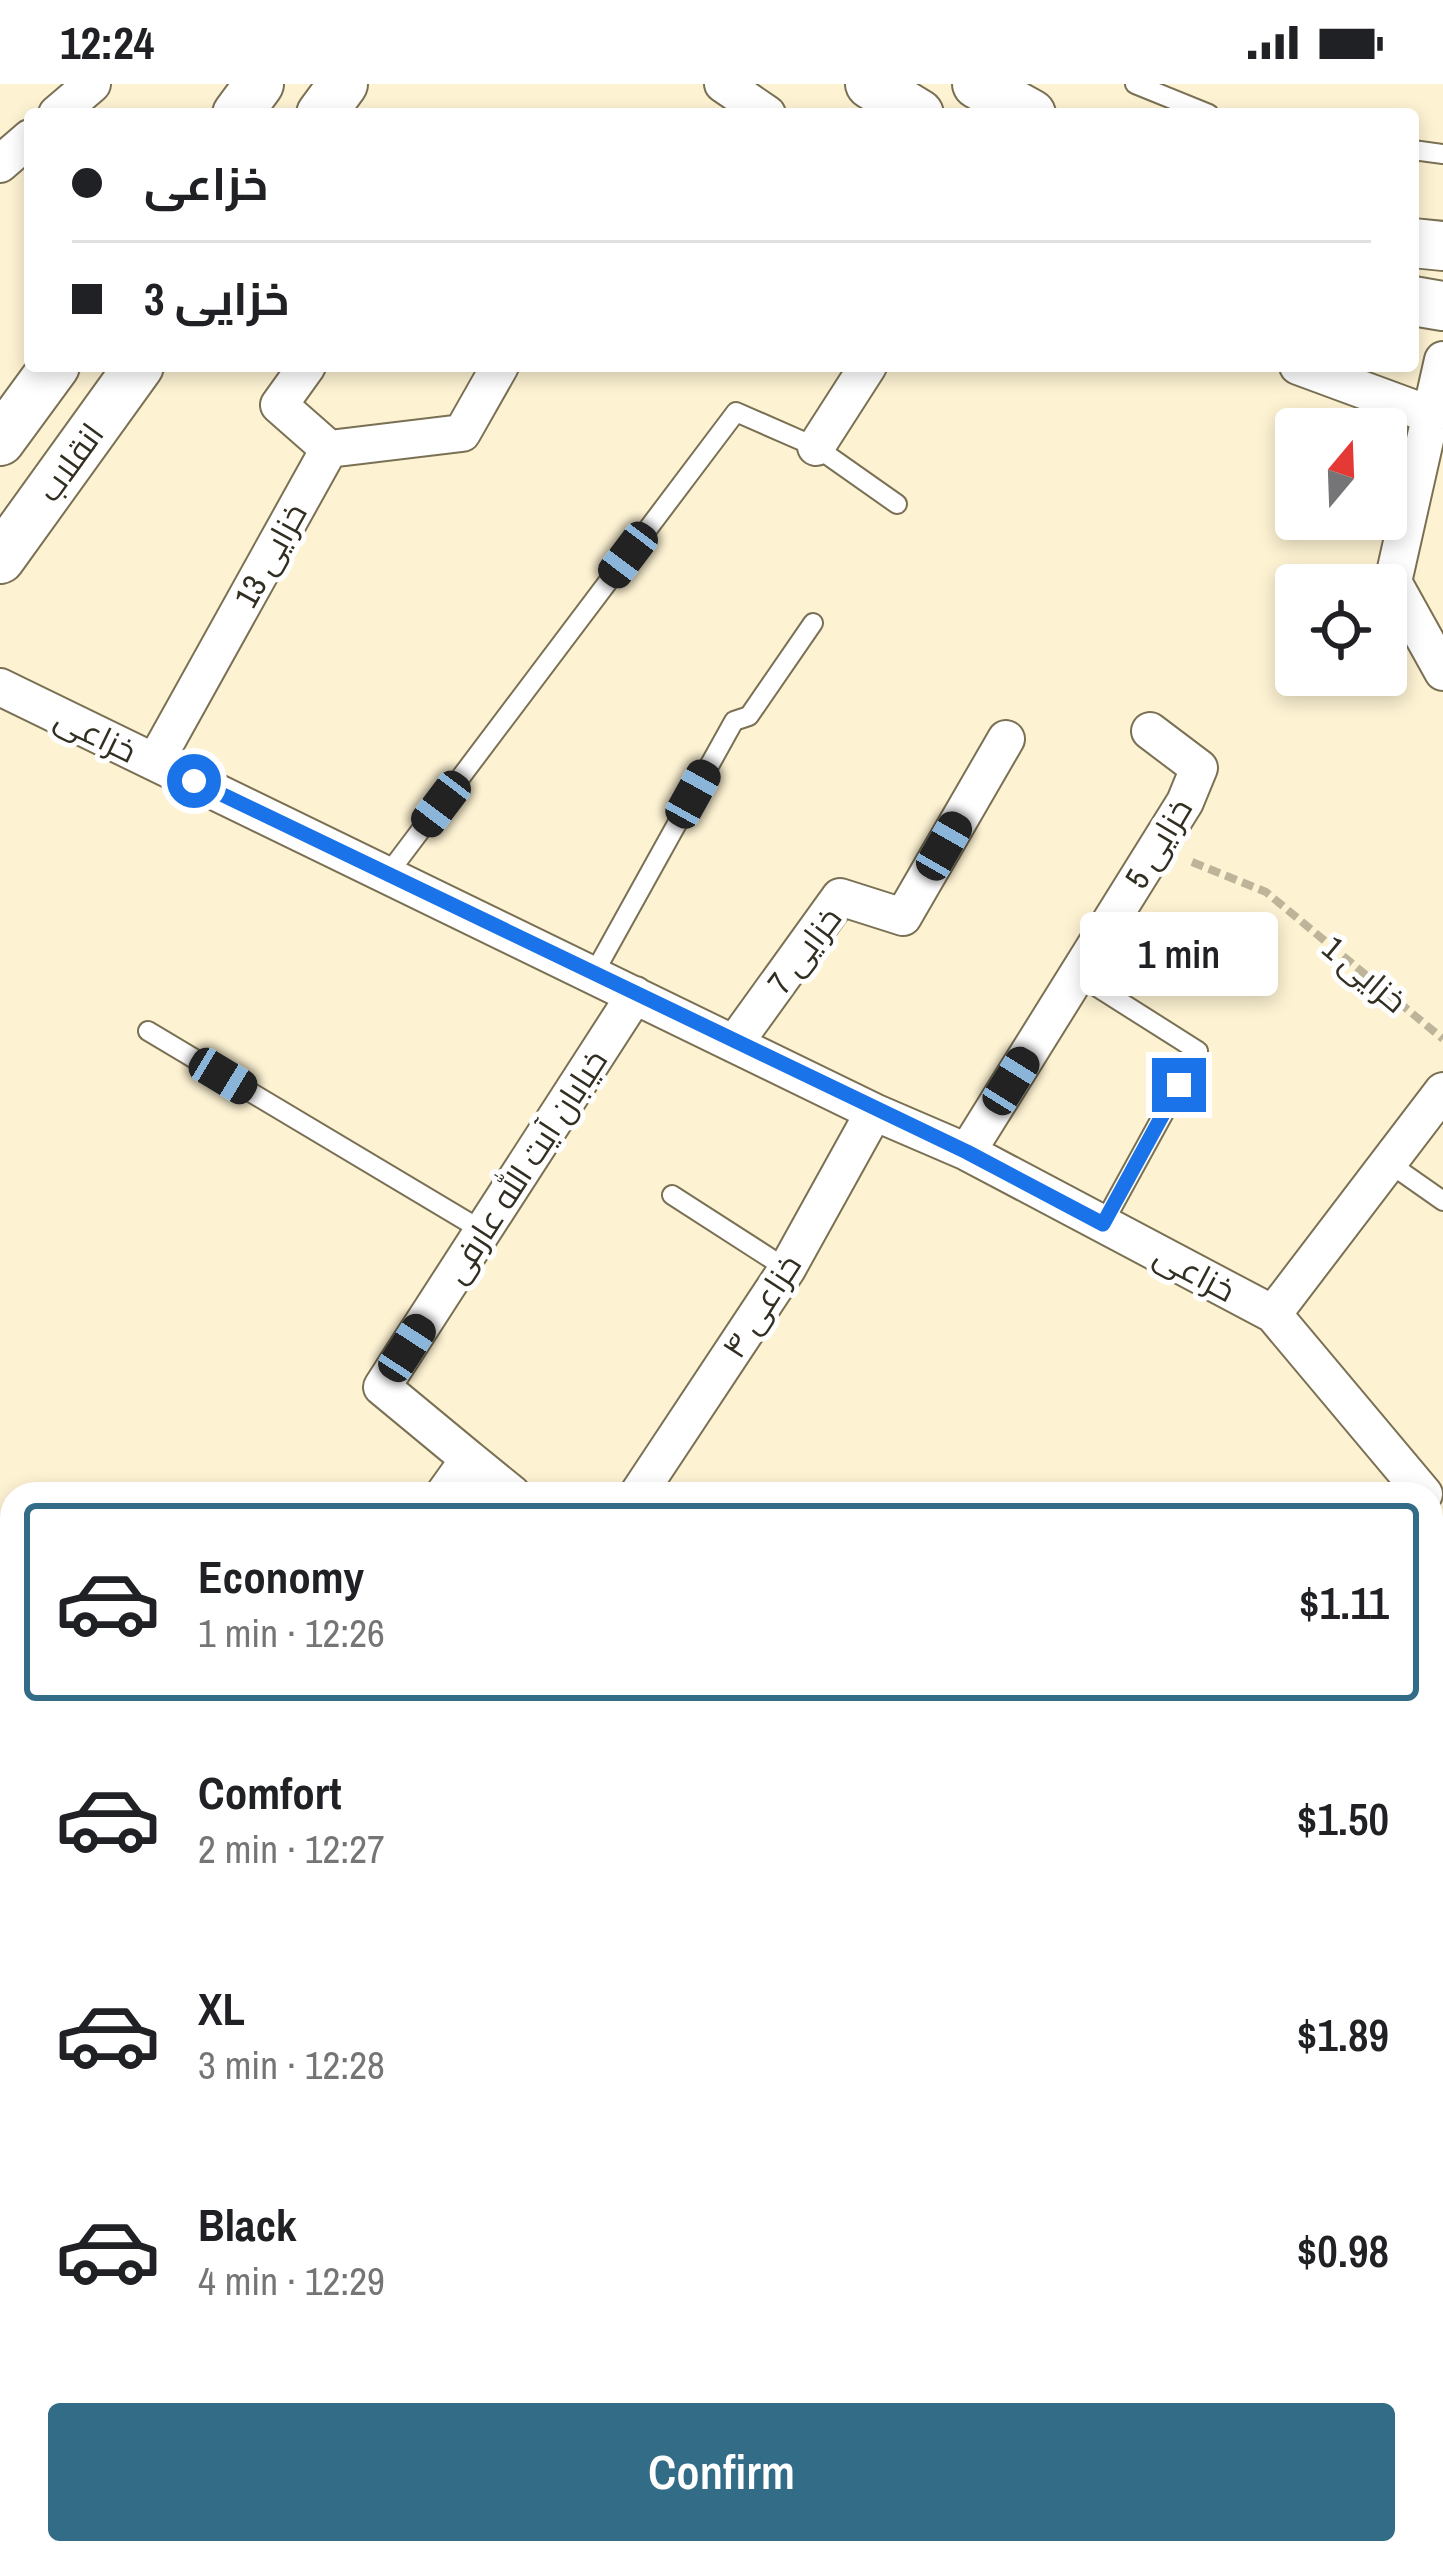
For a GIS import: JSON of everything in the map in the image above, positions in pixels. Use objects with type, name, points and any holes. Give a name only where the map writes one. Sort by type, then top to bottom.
[{"type":"main road","points":[[870,84],[909,108]]},
{"type":"main road","points":[[976,84],[1020,108]]},
{"type":"main road","name":"انقلاب","points":[[0,441],[51,372]]},
{"type":"main road","name":"انقلاب","points":[[0,559],[135,372]]},
{"type":"street","points":[[65,108],[92,84]]},
{"type":"street","points":[[722,84],[757,108]]},
{"type":"street","points":[[0,164],[24,143]]},
{"type":"street","points":[[1443,360],[1394,582],[1443,672]]},
{"type":"street","points":[[303,372],[279,405],[329,449],[462,434],[497,372]]},
{"type":"street","points":[[816,447],[864,372]]},
{"type":"street","points":[[1314,372],[1431,415]]},
{"type":"street","name":"خزایی 13","points":[[155,762],[329,449]]},
{"type":"street","name":"خزاعی","points":[[0,687],[874,1112],[967,1152],[1273,1313],[1414,1482]]},
{"type":"street","name":"خزایی 5","points":[[967,1152],[1159,844],[1199,768],[1150,731]]},
{"type":"street","name":"خزایی 7","points":[[734,1044],[840,898],[903,917],[1006,739]]},
{"type":"street","name":"خیابان آیت الله عارفی","points":[[469,1459],[382,1387],[635,995]]},
{"type":"street","points":[[1273,1313],[1443,1091]]},
{"type":"street","name":"خزاعی ۴","points":[[646,1482],[787,1269],[874,1112]]},
{"type":"street","points":[[453,1482],[469,1459],[497,1482]]},
{"type":"lane","points":[[1135,84],[1194,108]]},
{"type":"lane","points":[[387,875],[736,412],[816,447],[897,504]]},
{"type":"lane","points":[[592,975],[734,721],[749,716],[813,623]]},
{"type":"lane","points":[[1078,975],[1198,1051],[1103,1224]]},
{"type":"lane","points":[[148,1031],[483,1231]]},
{"type":"lane","points":[[1386,1161],[1443,1201]]},
{"type":"lane","points":[[672,1195],[787,1269]]},
{"type":"path","name":"خزایی 1","points":[[1159,844],[1224,880],[1267,892],[1443,1039]]},
{"type":"route","points":[[194,781],[874,1112],[967,1152],[1103,1224],[1179,1085]]}]
